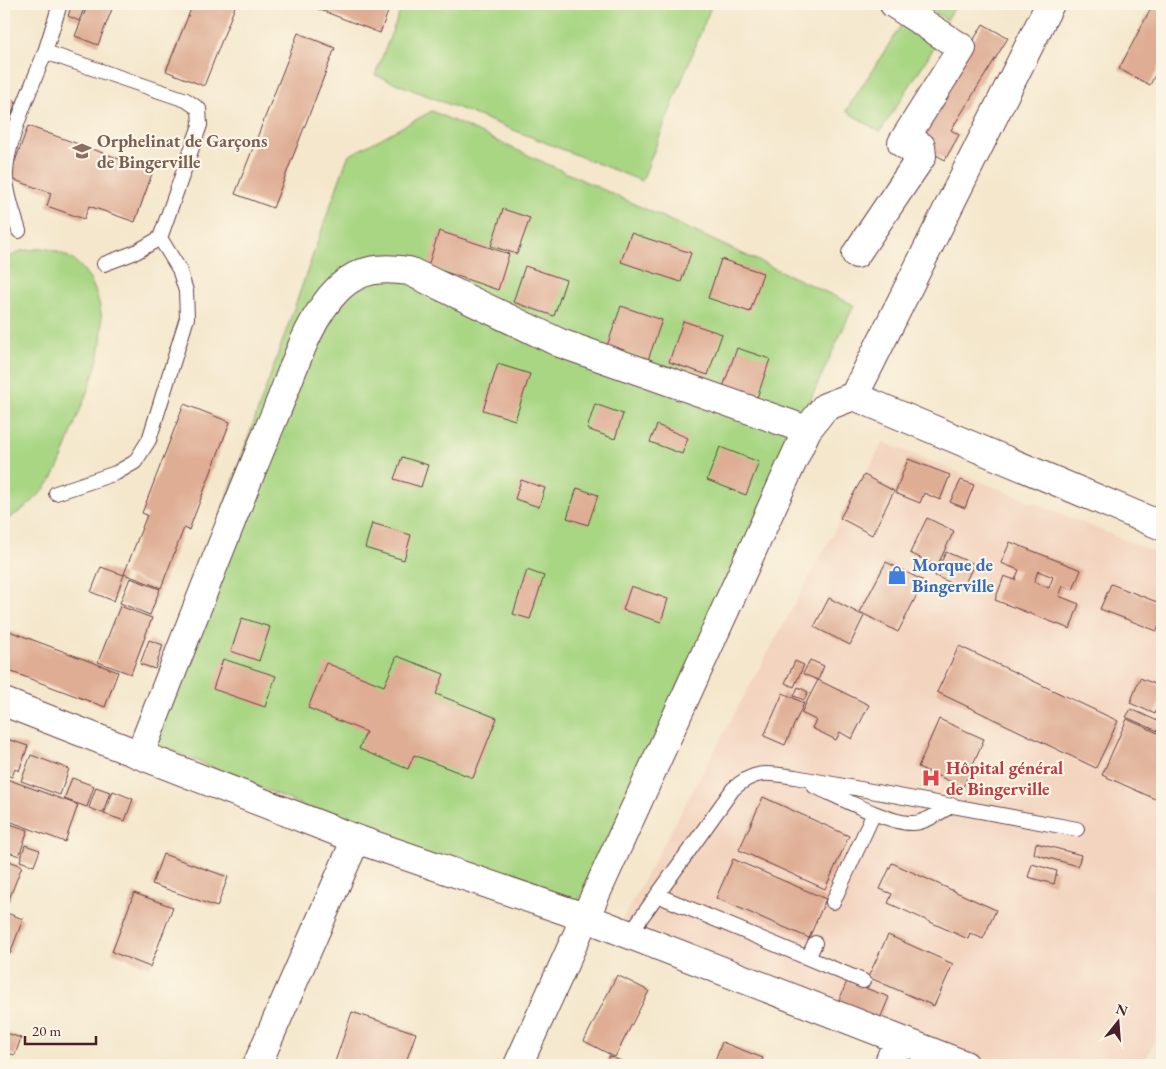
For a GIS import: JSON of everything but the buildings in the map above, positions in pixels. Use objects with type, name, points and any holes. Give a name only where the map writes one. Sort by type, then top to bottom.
[{"type":"street","points":[[856,254],[921,151],[902,144],[962,48],[894,4]]},
{"type":"street","points":[[518,1065],[807,430],[825,407],[854,396],[1050,4]]},
{"type":"street","points":[[140,754],[260,450],[311,329],[325,306],[340,287],[363,271],[384,267],[409,271],[560,343],[807,430]]},
{"type":"street","points":[[854,396],[1162,526]]},
{"type":"street","points":[[4,702],[356,839],[584,917],[628,936],[965,1065]]},
{"type":"street","points":[[257,1065],[356,839]]},
{"type":"street","points":[[888,1065],[898,1040]]},
{"type":"lane","points":[[19,231],[10,204],[6,177],[10,148],[45,52],[60,4]]},
{"type":"lane","points":[[45,52],[186,100],[199,108],[200,125],[160,238],[136,252],[104,264]]},
{"type":"lane","points":[[56,494],[116,473],[135,462],[149,440],[187,318],[186,291],[179,269],[160,238]]},
{"type":"lane","points":[[628,936],[734,789],[750,776],[765,773],[795,777],[1077,829]]},
{"type":"lane","points":[[795,777],[874,813],[911,823],[925,819],[953,805]]},
{"type":"lane","points":[[833,902],[874,813]]},
{"type":"lane","points":[[656,895],[862,980]]},
{"type":"lane","points":[[808,958],[815,943]]},
{"type":"shaded area","name":"Hôpital général de Bingerville","points":[[883,442],[1162,555],[1162,1024],[1143,1065],[991,1065],[622,920]]},
{"type":"green space","points":[[403,4],[712,4],[642,181],[375,75]]},
{"type":"green space","points":[[921,4],[957,4],[947,20]]},
{"type":"green space","points":[[902,24],[935,46],[880,132],[846,111]]},
{"type":"green space","points":[[432,111],[854,305],[571,918],[142,738],[348,156]]},
{"type":"green space","points":[[44,248],[61,253],[75,261],[90,280],[100,305],[101,340],[94,373],[55,474],[36,498],[21,511],[4,521],[4,260],[21,251]]},
{"type":"place","name":"Orphelinat de Garçons de Bingerville","points":[[82,151]]},
{"type":"place","name":"Morque de Bingerville","points":[[897,575]]},
{"type":"place","name":"Hôpital général de Bingerville","points":[[931,778]]}]
